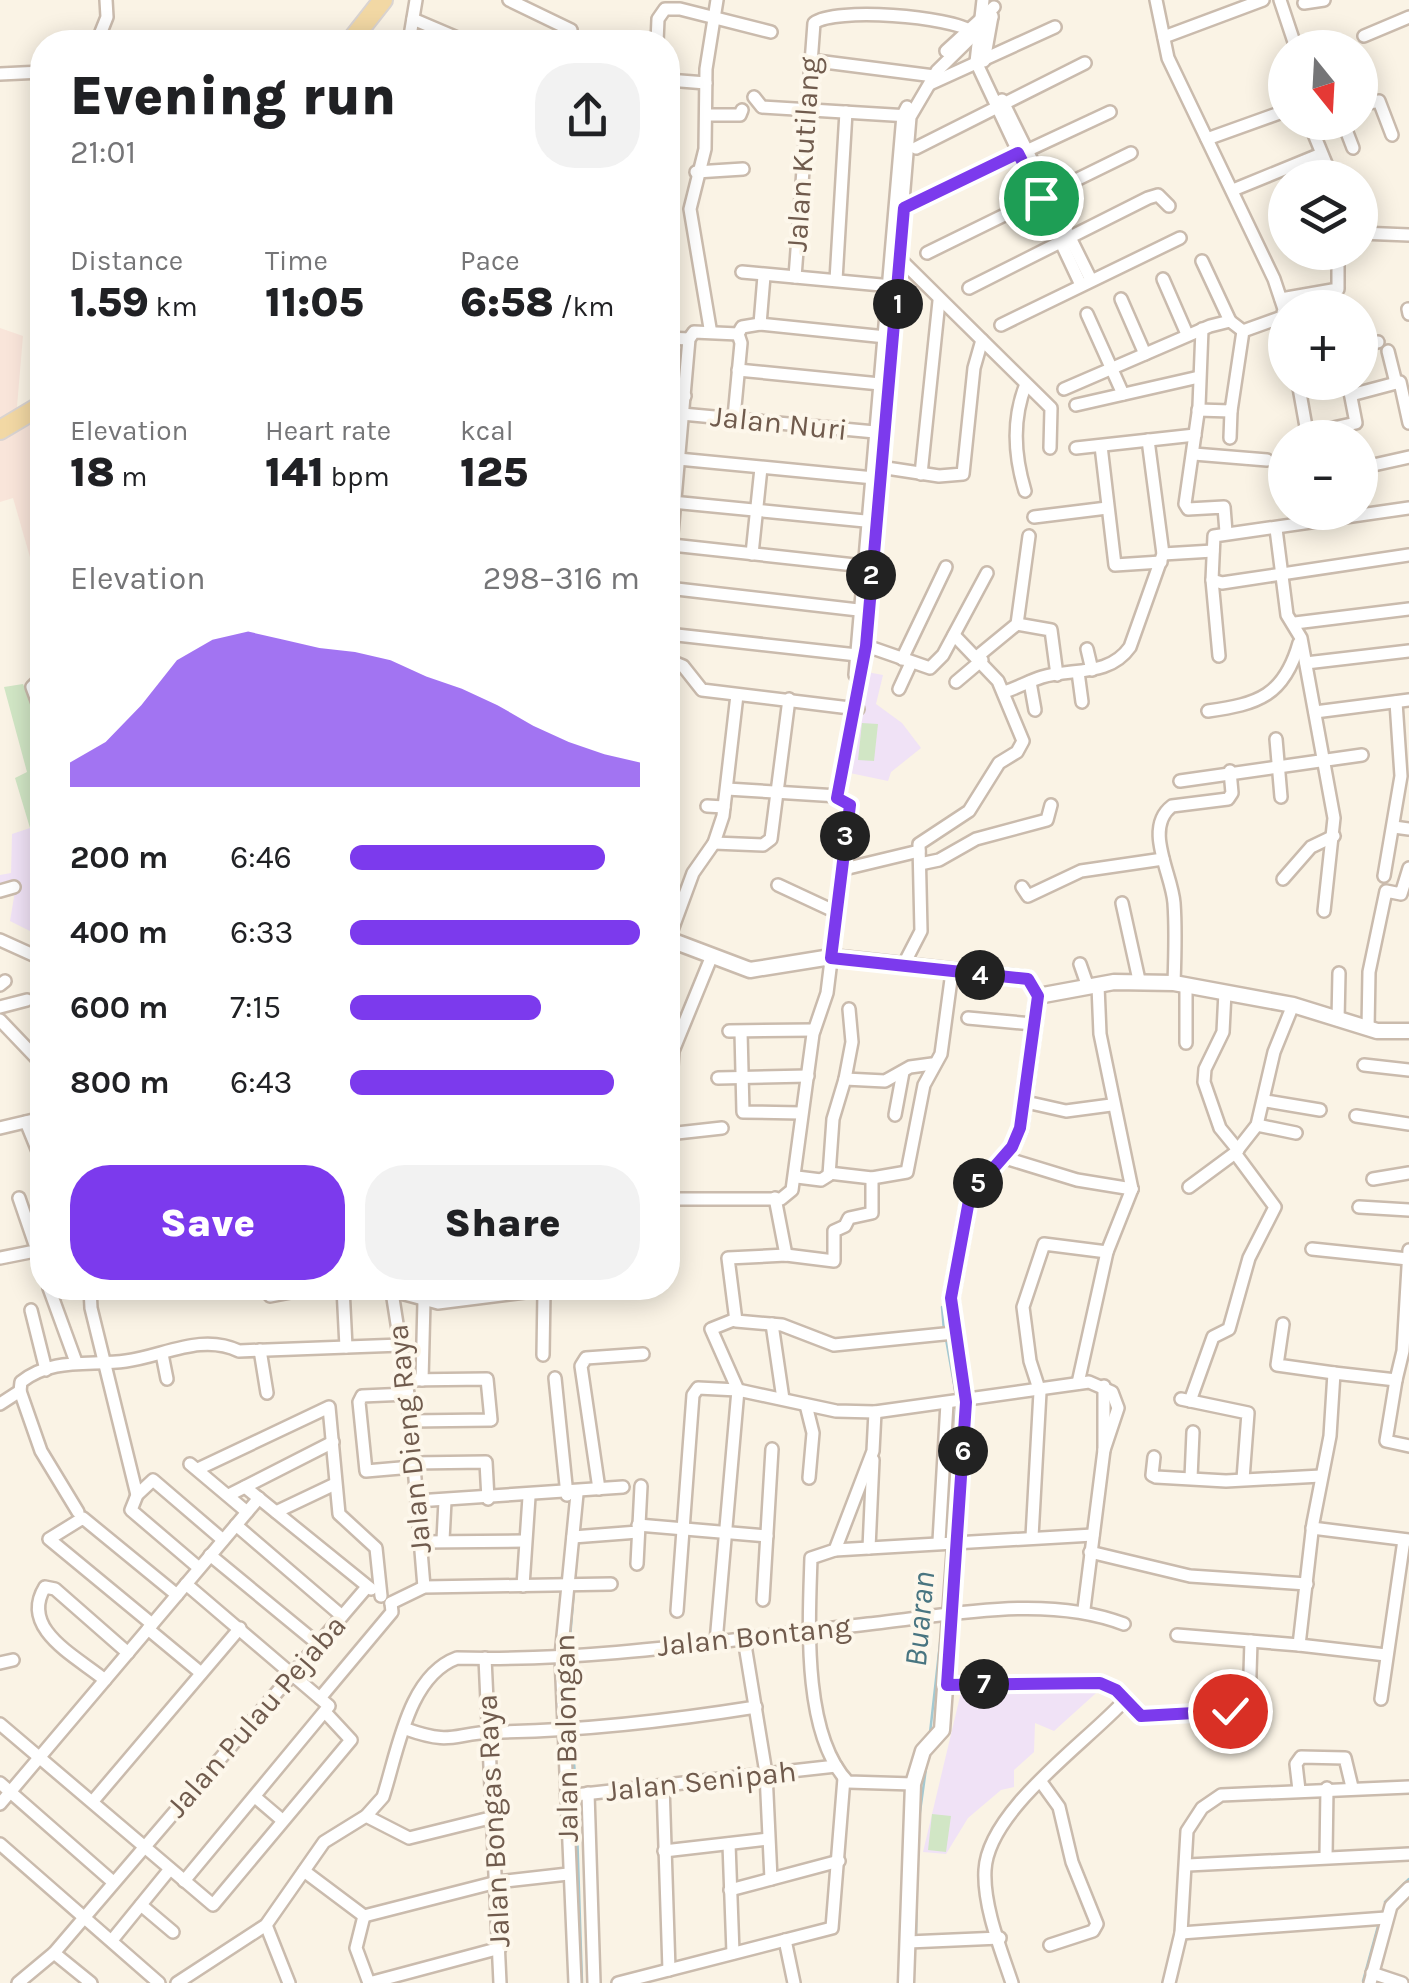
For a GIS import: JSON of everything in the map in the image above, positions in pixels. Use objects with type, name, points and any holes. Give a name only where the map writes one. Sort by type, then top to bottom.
[{"type":"main road","points":[[359,30],[383,0]]},
{"type":"main road","points":[[0,430],[30,412]]},
{"type":"street","points":[[101,30],[106,0]]},
{"type":"street","points":[[412,30],[416,0]]},
{"type":"street","points":[[509,0],[571,30]]},
{"type":"street","points":[[710,328],[690,209],[696,172],[705,149],[706,84],[718,0]]},
{"type":"street","points":[[1156,0],[1168,58],[1277,290]]},
{"type":"street","points":[[1164,37],[1263,0]]},
{"type":"street","points":[[1280,0],[1290,30]]},
{"type":"street","points":[[1304,3],[1324,0]]},
{"type":"street","points":[[659,30],[662,10],[680,8],[772,32]]},
{"type":"street","name":"Jalan Kutilang","points":[[795,277],[808,60],[814,23],[830,14],[983,18]]},
{"type":"street","points":[[980,60],[983,18]]},
{"type":"street","points":[[983,18],[980,60],[1086,283]]},
{"type":"street","points":[[983,18],[930,78],[906,116],[898,256],[939,301],[1052,408],[1050,448]]},
{"type":"street","points":[[413,19],[439,30]]},
{"type":"street","points":[[1378,31],[1408,21]]},
{"type":"street","points":[[808,60],[930,78],[1055,27]]},
{"type":"street","points":[[916,148],[1085,63]]},
{"type":"street","points":[[0,74],[30,73]]},
{"type":"street","points":[[680,81],[706,84]]},
{"type":"street","points":[[754,96],[762,106],[906,116]]},
{"type":"street","points":[[1378,101],[1392,135]]},
{"type":"street","points":[[836,280],[846,112]]},
{"type":"street","points":[[904,208],[1110,112]]},
{"type":"street","points":[[865,610],[865,521],[876,474],[880,384],[904,208],[906,116]]},
{"type":"street","points":[[1207,139],[1268,117]]},
{"type":"street","points":[[1316,140],[1324,160]]},
{"type":"street","points":[[1350,140],[1353,148]]},
{"type":"street","points":[[927,252],[1132,153]]},
{"type":"street","points":[[1233,190],[1321,154]]},
{"type":"street","points":[[696,172],[743,169]]},
{"type":"street","points":[[969,288],[1153,196],[1169,206]]},
{"type":"street","points":[[1378,234],[1409,235]]},
{"type":"street","points":[[1000,325],[1180,238]]},
{"type":"street","points":[[1202,261],[1230,322],[1243,331]]},
{"type":"street","points":[[1332,290],[1338,289],[1338,270]]},
{"type":"street","points":[[742,272],[893,286]]},
{"type":"street","points":[[760,324],[764,276]]},
{"type":"street","points":[[1163,279],[1187,334]]},
{"type":"street","points":[[838,797],[861,648],[893,286]]},
{"type":"street","points":[[1121,299],[1145,354]]},
{"type":"street","points":[[921,474],[939,301]]},
{"type":"street","points":[[1087,314],[1123,394]]},
{"type":"street","points":[[1243,331],[1268,321]]},
{"type":"street","points":[[1064,389],[1187,334],[1230,322]]},
{"type":"street","points":[[734,418],[738,334],[742,327],[760,324],[886,338]]},
{"type":"street","points":[[1202,330],[1198,410],[1186,508],[1224,506],[1226,532]]},
{"type":"street","points":[[1230,438],[1243,331]]},
{"type":"street","points":[[680,424],[684,396],[680,336],[738,334]]},
{"type":"street","points":[[680,460],[761,468],[960,477],[965,466],[974,368],[982,340]]},
{"type":"street","points":[[1388,351],[1396,383]]},
{"type":"street","points":[[738,370],[880,384]]},
{"type":"street","points":[[1076,406],[1200,376]]},
{"type":"street","points":[[1026,384],[1015,454],[1026,490]]},
{"type":"street","points":[[1378,385],[1403,385],[1409,423]]},
{"type":"street","points":[[680,396],[684,396]]},
{"type":"street","points":[[1198,410],[1231,412]]},
{"type":"street","name":"Jalan Nuri","points":[[682,414],[875,432]]},
{"type":"street","points":[[1076,448],[1195,434]]},
{"type":"street","points":[[1004,692],[1056,675],[1092,670],[1127,652],[1140,626],[1162,558],[1148,440]]},
{"type":"street","points":[[1101,446],[1115,565],[1213,551]]},
{"type":"street","points":[[1194,454],[1267,460]]},
{"type":"street","points":[[1378,464],[1409,457]]},
{"type":"street","points":[[752,554],[761,468]]},
{"type":"street","points":[[680,503],[865,521]]},
{"type":"street","points":[[1034,517],[1107,508]]},
{"type":"street","points":[[1378,513],[1409,508]]},
{"type":"street","points":[[1219,656],[1212,580],[1214,536],[1268,529]]},
{"type":"street","points":[[1276,530],[1286,614],[1296,623],[1301,638],[1334,836],[1324,911]]},
{"type":"street","points":[[956,682],[1017,624],[1030,536]]},
{"type":"street","points":[[680,546],[864,566]]},
{"type":"street","points":[[1212,580],[1222,583],[1409,555]]},
{"type":"street","points":[[900,688],[907,661],[946,567]]},
{"type":"street","points":[[680,635],[861,648],[930,668],[937,664],[986,573]]},
{"type":"street","points":[[680,589],[865,610]]},
{"type":"street","points":[[1296,623],[1409,609]]},
{"type":"street","points":[[1017,624],[1052,630],[1056,675]]},
{"type":"street","points":[[905,962],[921,931],[922,839],[969,810],[999,763],[1017,752],[1023,742],[1004,692],[980,658],[954,635]]},
{"type":"street","points":[[1208,711],[1259,702],[1290,671],[1301,638]]},
{"type":"street","points":[[1087,649],[1092,670]]},
{"type":"street","points":[[1306,664],[1409,651]]},
{"type":"street","points":[[680,665],[702,690],[789,698],[853,712]]},
{"type":"street","points":[[1078,672],[1082,702]]},
{"type":"street","points":[[1030,682],[1035,710]]},
{"type":"street","points":[[680,908],[693,873],[714,844],[724,807],[737,695]]},
{"type":"street","points":[[714,844],[767,844],[780,792],[789,698]]},
{"type":"street","points":[[1315,712],[1403,701],[1405,778],[1384,876]]},
{"type":"street","points":[[1276,739],[1281,798]]},
{"type":"street","points":[[1180,781],[1362,755]]},
{"type":"street","points":[[1186,1043],[1173,892],[1163,860],[1161,825],[1164,812],[1172,806],[1228,799],[1232,793],[1230,771]]},
{"type":"street","points":[[680,1198],[788,1196],[797,1177],[801,1113],[814,1030],[827,992],[850,805],[838,797],[727,788]]},
{"type":"street","points":[[840,870],[919,857],[939,860],[976,839],[1047,820],[1051,805]]},
{"type":"street","points":[[707,806],[724,807]]},
{"type":"street","points":[[1394,827],[1409,829]]},
{"type":"street","points":[[1283,880],[1311,847],[1334,836]]},
{"type":"street","points":[[1022,886],[1028,896],[1081,870],[1163,860]]},
{"type":"street","points":[[1368,1028],[1369,972],[1386,891],[1401,894],[1409,868]]},
{"type":"street","points":[[778,885],[836,912]]},
{"type":"street","points":[[0,891],[14,887]]},
{"type":"street","points":[[1122,904],[1139,980]]},
{"type":"street","points":[[0,940],[30,953]]},
{"type":"street","points":[[680,945],[750,970],[831,958],[905,962],[952,972],[1028,979],[1038,996],[1026,1102],[1016,1140],[970,1195],[951,1298],[947,1334],[955,1403],[948,1540],[947,1685],[942,1730],[931,1744],[913,1784],[906,1983]]},
{"type":"street","points":[[680,1027],[710,958]]},
{"type":"street","points":[[1078,1383],[1108,1252],[1132,1189],[1112,1105],[1093,987],[1080,964]]},
{"type":"street","points":[[797,1177],[822,1180],[830,1174],[872,1178],[907,1172],[932,1064],[941,1054],[952,972]]},
{"type":"street","points":[[1338,1020],[1339,973]]},
{"type":"street","points":[[1038,996],[1139,980],[1264,998],[1368,1028],[1409,1031]]},
{"type":"street","points":[[1225,992],[1223,1032],[1205,1068],[1204,1082],[1220,1128],[1275,1207],[1249,1258],[1228,1329],[1212,1337],[1186,1400],[1248,1413]]},
{"type":"street","points":[[0,1007],[27,1000]]},
{"type":"street","points":[[1188,1186],[1237,1152],[1257,1125],[1266,1101],[1274,1052],[1293,1005]]},
{"type":"street","points":[[830,1174],[833,1119],[852,1042],[849,1009]]},
{"type":"street","points":[[968,1018],[1033,1024]]},
{"type":"street","points":[[0,1020],[30,1051]]},
{"type":"street","points":[[801,1113],[746,1113],[741,1109],[734,1032],[814,1030]]},
{"type":"street","points":[[845,1079],[885,1081],[932,1064]]},
{"type":"street","points":[[1364,1065],[1409,1070]]},
{"type":"street","points":[[896,1115],[902,1072]]},
{"type":"street","points":[[718,1078],[808,1076]]},
{"type":"street","points":[[1266,1101],[1320,1110]]},
{"type":"street","points":[[1026,1102],[1066,1112],[1112,1105]]},
{"type":"street","points":[[1356,1116],[1409,1124]]},
{"type":"street","points":[[0,1128],[30,1121]]},
{"type":"street","points":[[26,1122],[30,1132]]},
{"type":"street","points":[[1257,1125],[1296,1133]]},
{"type":"street","points":[[680,1133],[722,1128]]},
{"type":"street","points":[[1002,1157],[1077,1180],[1132,1189]]},
{"type":"street","points":[[1373,1180],[1409,1173]]},
{"type":"street","points":[[739,1321],[728,1258],[786,1255],[834,1261],[834,1231],[845,1226],[849,1218],[872,1213],[872,1178]]},
{"type":"street","points":[[19,1198],[30,1234]]},
{"type":"street","points":[[775,1198],[786,1255]]},
{"type":"street","points":[[1358,1207],[1409,1210]]},
{"type":"street","points":[[1032,1536],[1040,1392],[1024,1307],[1041,1246],[1108,1252]]},
{"type":"street","points":[[1312,1249],[1408,1260]]},
{"type":"street","points":[[1409,1250],[1403,1352],[1386,1434],[1389,1444],[1409,1446]]},
{"type":"street","points":[[0,1258],[30,1252]]},
{"type":"street","points":[[53,1300],[76,1362]]},
{"type":"street","points":[[92,1300],[137,1495]]},
{"type":"street","points":[[344,1300],[346,1347]]},
{"type":"street","name":"Jalan Dieng Raya","points":[[390,1300],[408,1394],[424,1587]]},
{"type":"street","points":[[421,1300],[482,1300]]},
{"type":"street","points":[[544,1300],[544,1354]]},
{"type":"street","points":[[422,1380],[424,1301]]},
{"type":"street","points":[[30,1310],[46,1370]]},
{"type":"street","points":[[716,1642],[738,1390],[711,1332],[739,1321],[772,1324],[834,1345],[947,1334]]},
{"type":"street","points":[[772,1324],[783,1399]]},
{"type":"street","points":[[1283,1324],[1277,1364],[1396,1380]]},
{"type":"street","points":[[184,1881],[328,1705],[240,1628],[181,1590],[81,1515],[41,1451],[20,1391],[21,1382],[76,1362],[162,1354],[203,1343],[260,1350],[401,1345]]},
{"type":"street","points":[[260,1350],[268,1393]]},
{"type":"street","points":[[162,1354],[167,1380]]},
{"type":"street","points":[[599,1489],[582,1366],[586,1358],[642,1354]]},
{"type":"street","points":[[1299,1645],[1312,1528],[1330,1436],[1334,1373]]},
{"type":"street","name":"Jalan Balongan","points":[[555,1378],[577,1537],[566,1655],[578,1794],[568,1874],[575,1983]]},
{"type":"street","points":[[405,1380],[487,1379],[489,1421],[410,1421]]},
{"type":"street","points":[[677,1611],[680,1528],[694,1392],[738,1390],[806,1404],[875,1412],[1040,1392],[1078,1383],[1104,1386],[1104,1450],[1084,1610]]},
{"type":"street","points":[[0,1404],[20,1391]]},
{"type":"street","points":[[408,1394],[362,1396],[359,1402],[366,1472],[412,1465],[486,1462],[488,1499]]},
{"type":"street","points":[[1243,1479],[1252,1399]]},
{"type":"street","points":[[806,1404],[813,1433],[809,1478]]},
{"type":"street","points":[[247,1512],[194,1467],[329,1407],[342,1519],[376,1548],[392,1612],[320,1698]]},
{"type":"street","points":[[869,1548],[875,1412]]},
{"type":"street","points":[[1191,1478],[1193,1432]]},
{"type":"street","points":[[229,1495],[333,1442]]},
{"type":"street","points":[[762,1600],[772,1449]]},
{"type":"street","points":[[834,1550],[873,1451]]},
{"type":"street","points":[[1154,1457],[1153,1476],[1320,1476]]},
{"type":"street","points":[[200,1568],[131,1510],[137,1495],[153,1480],[224,1540]]},
{"type":"street","points":[[276,1512],[335,1484]]},
{"type":"street","points":[[637,1564],[641,1486]]},
{"type":"street","points":[[246,1487],[386,1600]]},
{"type":"street","points":[[418,1502],[623,1488]]},
{"type":"street","points":[[523,1586],[529,1497]]},
{"type":"street","points":[[0,1804],[258,1498]]},
{"type":"street","points":[[443,1540],[445,1501]]},
{"type":"street","points":[[81,1515],[49,1539],[201,1673]]},
{"type":"street","points":[[236,1525],[342,1616]]},
{"type":"street","points":[[577,1537],[638,1528],[768,1536]]},
{"type":"street","points":[[1312,1528],[1407,1540],[1381,1699]]},
{"type":"street","points":[[913,1784],[856,1785],[844,1778],[823,1739],[810,1630],[810,1558],[834,1550],[948,1540],[1093,1535]]},
{"type":"street","points":[[421,1542],[525,1541]]},
{"type":"street","points":[[1090,1552],[1190,1576],[1307,1584]]},
{"type":"street","points":[[210,1556],[318,1644]]},
{"type":"street","points":[[386,1600],[424,1587],[612,1584]]},
{"type":"street","name":"Jalan Pulau Pejaba","points":[[18,1983],[54,1954],[367,1586]]},
{"type":"street","points":[[105,1680],[40,1627],[36,1611],[46,1588],[55,1589],[128,1653]]},
{"type":"street","name":"Jalan Bontang","points":[[406,1729],[434,1668],[457,1658],[566,1655],[716,1642],[946,1615],[1084,1610],[1124,1624]]},
{"type":"street","points":[[93,1801],[240,1628]]},
{"type":"street","points":[[1177,1635],[1386,1655]]},
{"type":"street","points":[[744,1639],[766,1774],[771,1879]]},
{"type":"street","points":[[947,1685],[1100,1683],[1116,1690],[1141,1716],[1245,1708],[1252,1694],[1251,1641]]},
{"type":"street","name":"Jalan Bongas Raya","points":[[486,1658],[500,1983]]},
{"type":"street","points":[[1012,1983],[985,1885],[987,1855],[1006,1822],[1041,1782],[1125,1700]]},
{"type":"street","points":[[178,1983],[266,1925],[324,1842],[366,1816],[383,1797],[406,1729],[444,1740],[489,1732],[570,1732],[756,1707]]},
{"type":"street","points":[[0,1724],[215,1903],[351,1740],[326,1712]]},
{"type":"street","points":[[1299,1790],[1296,1764],[1301,1757],[1345,1758],[1352,1787]]},
{"type":"street","name":"Jalan Senipah","points":[[578,1794],[836,1766]]},
{"type":"street","points":[[618,1983],[832,1928],[844,1778]]},
{"type":"street","points":[[1041,1782],[1058,1807],[1072,1862],[1097,1924],[1093,1931],[1050,1945]]},
{"type":"street","points":[[0,1783],[113,1882]]},
{"type":"street","points":[[662,1785],[668,1970]]},
{"type":"street","points":[[1169,1983],[1181,1932],[1187,1830],[1211,1801],[1221,1795],[1409,1787]]},
{"type":"street","points":[[1326,1856],[1327,1788]]},
{"type":"street","points":[[578,1794],[594,1983]]},
{"type":"street","points":[[256,1796],[282,1820]]},
{"type":"street","points":[[366,1816],[409,1838],[494,1817]]},
{"type":"street","points":[[664,1851],[768,1839]]},
{"type":"street","points":[[0,1844],[86,1915],[158,1983]]},
{"type":"street","points":[[729,1844],[733,1954]]},
{"type":"street","points":[[1188,1864],[1409,1854]]},
{"type":"street","points":[[730,1890],[839,1861]]},
{"type":"street","points":[[113,1939],[170,1869]]},
{"type":"street","points":[[304,1871],[364,1916]]},
{"type":"street","points":[[364,1916],[497,1882],[568,1874]]},
{"type":"street","points":[[1402,1983],[1372,1978],[1390,1906],[1409,1888]]},
{"type":"street","points":[[141,1905],[173,1932]]},
{"type":"street","points":[[364,1916],[356,1948],[369,1983],[500,1948]]},
{"type":"street","points":[[1181,1932],[1386,1918]]},
{"type":"street","points":[[266,1925],[289,1983]]},
{"type":"street","points":[[908,1942],[1000,1938]]},
{"type":"street","points":[[785,1940],[794,1983]]},
{"type":"street","points":[[54,1954],[91,1983]]},
{"type":"shaded area","points":[[0,328],[23,336],[16,418],[30,408],[30,557],[13,498],[0,502]]},
{"type":"shaded area","points":[[867,672],[883,675],[876,704],[902,723],[921,748],[891,772],[888,781],[845,772]]},
{"type":"shaded area","points":[[30,828],[30,931],[10,921],[15,891],[0,892],[0,875],[11,873],[12,834]]},
{"type":"shaded area","points":[[1105,1685],[1054,1731],[1035,1723],[1034,1752],[1014,1770],[1014,1787],[1001,1790],[968,1818],[946,1854],[923,1852],[962,1688]]},
{"type":"green space","points":[[23,684],[30,699],[30,828],[15,778],[27,772],[4,687]]},
{"type":"green space","points":[[862,723],[878,724],[874,761],[858,760]]},
{"type":"green space","points":[[932,1814],[951,1816],[946,1852],[928,1850]]},
{"type":"waterway","name":"Buaran","points":[[942,1307],[944,1331]]},
{"type":"waterway","name":"Buaran","points":[[946,1339],[956,1395]]},
{"type":"waterway","name":"Buaran","points":[[954,1465],[956,1408]]},
{"type":"waterway","points":[[575,1581],[578,1539]]},
{"type":"waterway","name":"Buaran","points":[[943,1609],[947,1567]]},
{"type":"waterway","points":[[569,1651],[574,1589]]},
{"type":"waterway","name":"Buaran","points":[[930,1733],[943,1617]]},
{"type":"waterway","points":[[568,1659],[572,1726]]},
{"type":"waterway","points":[[572,1734],[576,1790]]},
{"type":"waterway","name":"Buaran","points":[[916,1936],[918,1826],[927,1761]]},
{"type":"waterway","points":[[576,1798],[582,1983]]},
{"type":"waterway","points":[[1385,1902],[1409,1879]]},
{"type":"waterway","points":[[1363,1981],[1378,1926]]},
{"type":"route","points":[[1041,198],[1018,153],[904,208],[866,646],[858,709],[852,720],[837,798],[850,805],[831,958],[905,962],[940,972],[1028,979],[1038,996],[1020,1128],[1012,1147],[970,1195],[951,1298],[966,1402],[947,1685],[1100,1683],[1116,1690],[1141,1716],[1230,1711]]}]
